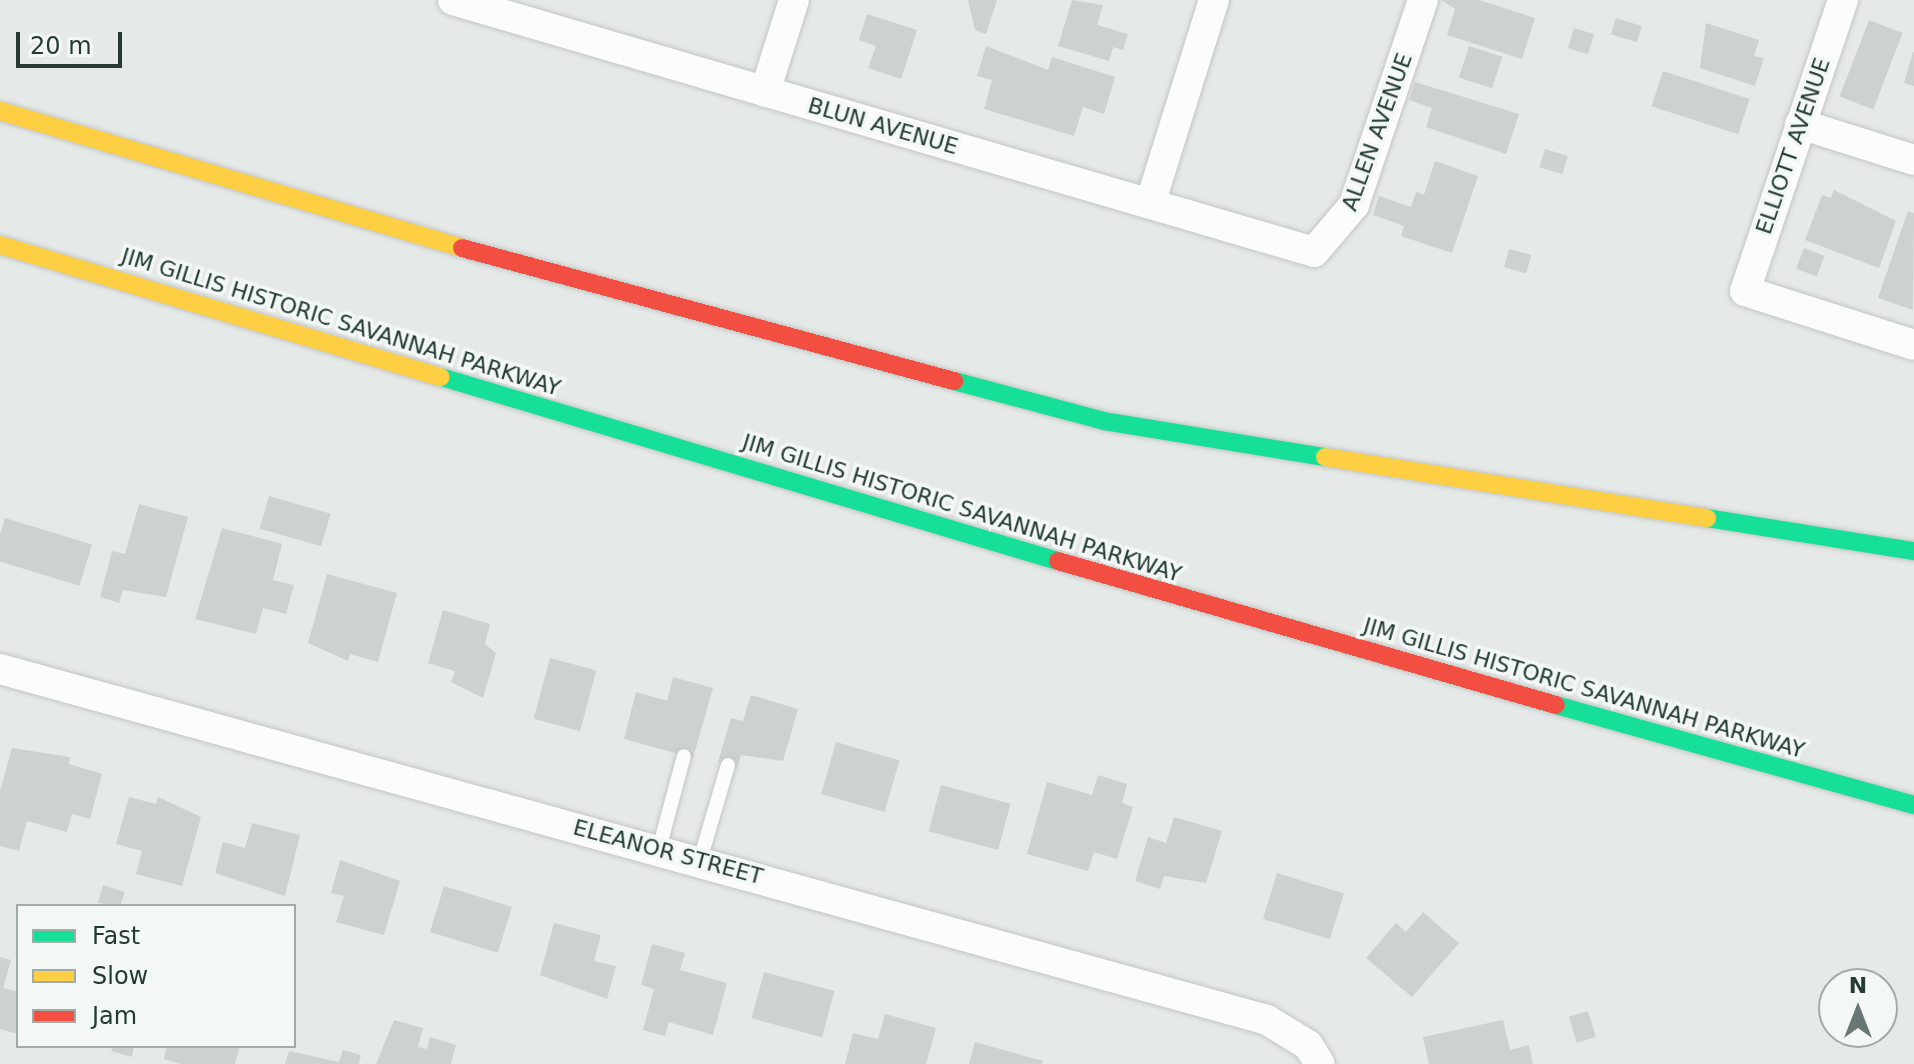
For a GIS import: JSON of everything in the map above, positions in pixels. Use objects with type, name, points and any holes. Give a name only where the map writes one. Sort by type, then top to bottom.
[{"type":"highway","points":[[0,111],[392,229],[1104,421],[1914,551]]},
{"type":"highway","name":"JIM GILLIS HISTORIC SAVANNAH PARKWAY","points":[[0,245],[1250,619],[1914,805]]},
{"type":"street","name":"BLUN AVENUE","points":[[453,0],[1314,252]]},
{"type":"street","points":[[765,92],[794,0]]},
{"type":"street","points":[[1150,204],[1214,0]]},
{"type":"street","name":"ALLEN AVENUE","points":[[1314,252],[1354,205],[1423,0]]},
{"type":"street","name":"ELLIOTT AVENUE","points":[[1843,0],[1745,291],[1914,345]]},
{"type":"street","points":[[1800,124],[1914,160]]},
{"type":"street","name":"ELEANOR STREET","points":[[0,669],[700,860],[1267,1020],[1308,1045],[1320,1064]]},
{"type":"lane","points":[[659,849],[684,756]]},
{"type":"lane","points":[[700,860],[728,765]]},
{"type":"building","points":[[968,0],[997,0],[986,34],[975,30]]},
{"type":"building","points":[[1072,0],[1103,5],[1097,25],[1128,34],[1123,50],[1113,47],[1109,61],[1058,46]]},
{"type":"building","points":[[1441,0],[1479,0],[1535,18],[1522,59],[1447,35],[1455,9]]},
{"type":"building","points":[[867,14],[917,30],[901,79],[868,68],[876,46],[859,40]]},
{"type":"building","points":[[1616,18],[1642,26],[1637,42],[1611,34]]},
{"type":"building","points":[[1869,20],[1903,33],[1873,109],[1840,97]]},
{"type":"building","points":[[1706,23],[1759,40],[1754,56],[1764,58],[1755,86],[1700,68]]},
{"type":"building","points":[[1574,28],[1594,34],[1588,54],[1568,48]]},
{"type":"building","points":[[986,46],[1048,70],[1052,57],[1115,77],[1104,114],[1083,107],[1074,136],[984,109],[992,80],[977,76]]},
{"type":"building","points":[[1469,46],[1502,57],[1492,88],[1459,77]]},
{"type":"building","points":[[1914,52],[1914,86],[1904,83]]},
{"type":"building","points":[[1663,71],[1750,99],[1738,134],[1652,106]]},
{"type":"building","points":[[1415,82],[1519,114],[1506,154],[1426,127],[1432,108],[1409,100]]},
{"type":"building","points":[[1545,149],[1568,156],[1562,174],[1539,167]]},
{"type":"building","points":[[1435,161],[1478,176],[1452,253],[1401,236],[1404,226],[1373,215],[1379,196],[1411,207],[1416,192],[1424,195]]},
{"type":"building","points":[[1834,190],[1896,221],[1879,268],[1805,240],[1822,195],[1831,198]]},
{"type":"building","points":[[1908,211],[1914,213],[1913,310],[1878,298]]},
{"type":"building","points":[[1804,248],[1825,256],[1817,276],[1796,269]]},
{"type":"building","points":[[1509,249],[1531,255],[1526,273],[1504,267]]},
{"type":"building","points":[[269,496],[331,514],[321,546],[260,529]]},
{"type":"building","points":[[139,504],[188,517],[166,597],[123,590],[119,603],[100,597],[112,551],[125,554]]},
{"type":"building","points":[[5,518],[92,545],[79,586],[0,561],[0,534]]},
{"type":"building","points":[[222,528],[282,544],[273,580],[294,585],[286,614],[263,608],[256,634],[195,619]]},
{"type":"building","points":[[327,574],[397,593],[378,662],[350,654],[348,661],[308,643]]},
{"type":"building","points":[[443,610],[490,624],[485,644],[496,653],[483,698],[451,682],[455,671],[428,663]]},
{"type":"building","points":[[550,658],[596,670],[580,731],[534,719]]},
{"type":"building","points":[[673,677],[713,688],[693,758],[624,739],[636,692],[667,701]]},
{"type":"building","points":[[751,695],[798,709],[783,761],[741,755],[737,768],[718,762],[731,718],[743,721]]},
{"type":"building","points":[[836,742],[899,760],[885,812],[821,794]]},
{"type":"building","points":[[12,748],[70,757],[69,764],[102,774],[90,819],[72,814],[67,832],[27,821],[19,851],[0,846],[0,791]]},
{"type":"building","points":[[1098,775],[1127,784],[1122,803],[1133,807],[1117,859],[1094,852],[1088,871],[1027,854],[1047,782],[1092,795]]},
{"type":"building","points":[[941,785],[1011,804],[998,850],[929,831]]},
{"type":"building","points":[[129,797],[156,804],[158,797],[201,817],[182,886],[136,874],[142,851],[116,844]]},
{"type":"building","points":[[1174,817],[1222,831],[1206,883],[1164,876],[1160,889],[1135,881],[1148,837],[1166,843]]},
{"type":"building","points":[[252,823],[300,835],[285,896],[215,873],[223,842],[245,848]]},
{"type":"building","points":[[340,860],[400,881],[384,935],[336,922],[344,896],[331,893]]},
{"type":"building","points":[[1277,873],[1344,893],[1330,939],[1263,919]]},
{"type":"building","points":[[103,885],[125,892],[121,904],[98,903]]},
{"type":"building","points":[[444,886],[512,907],[498,953],[430,932]]},
{"type":"building","points":[[1423,912],[1459,943],[1412,997],[1366,958],[1396,923],[1406,932]]},
{"type":"building","points":[[554,923],[601,935],[594,961],[616,966],[607,999],[540,975]]},
{"type":"building","points":[[652,944],[685,953],[680,970],[727,983],[713,1035],[669,1022],[665,1036],[643,1030],[654,989],[641,985]]},
{"type":"building","points":[[0,957],[11,960],[3,988],[16,991],[16,1033],[0,1029]]},
{"type":"building","points":[[764,972],[835,991],[822,1037],[752,1018]]},
{"type":"building","points":[[1588,1011],[1596,1037],[1577,1043],[1569,1017]]},
{"type":"building","points":[[885,1014],[936,1028],[926,1064],[845,1064],[853,1033],[878,1039]]},
{"type":"building","points":[[394,1020],[423,1028],[418,1047],[427,1049],[430,1037],[456,1045],[451,1064],[376,1064]]},
{"type":"building","points":[[1503,1020],[1510,1050],[1529,1045],[1533,1064],[1429,1064],[1423,1037]]},
{"type":"building","points":[[975,1042],[1043,1061],[1042,1064],[969,1064]]},
{"type":"building","points":[[112,1048],[134,1048],[132,1057],[111,1051]]},
{"type":"building","points":[[167,1048],[239,1048],[235,1064],[180,1064],[164,1059]]},
{"type":"building","points":[[343,1050],[361,1055],[359,1064],[285,1064],[289,1051],[339,1062]]},
{"type":"traffic: fast","points":[[441,377],[1058,561]]},
{"type":"traffic: fast","points":[[954,381],[1104,421],[1325,457]]},
{"type":"traffic: fast","points":[[1707,518],[1914,551]]},
{"type":"traffic: fast","points":[[1556,705],[1914,805]]},
{"type":"traffic: slow","points":[[0,111],[462,248]]},
{"type":"traffic: slow","points":[[0,245],[441,377]]},
{"type":"traffic: slow","points":[[1325,457],[1707,518]]},
{"type":"traffic: jam","points":[[462,248],[954,381]]},
{"type":"traffic: jam","points":[[1058,561],[1556,705]]}]
